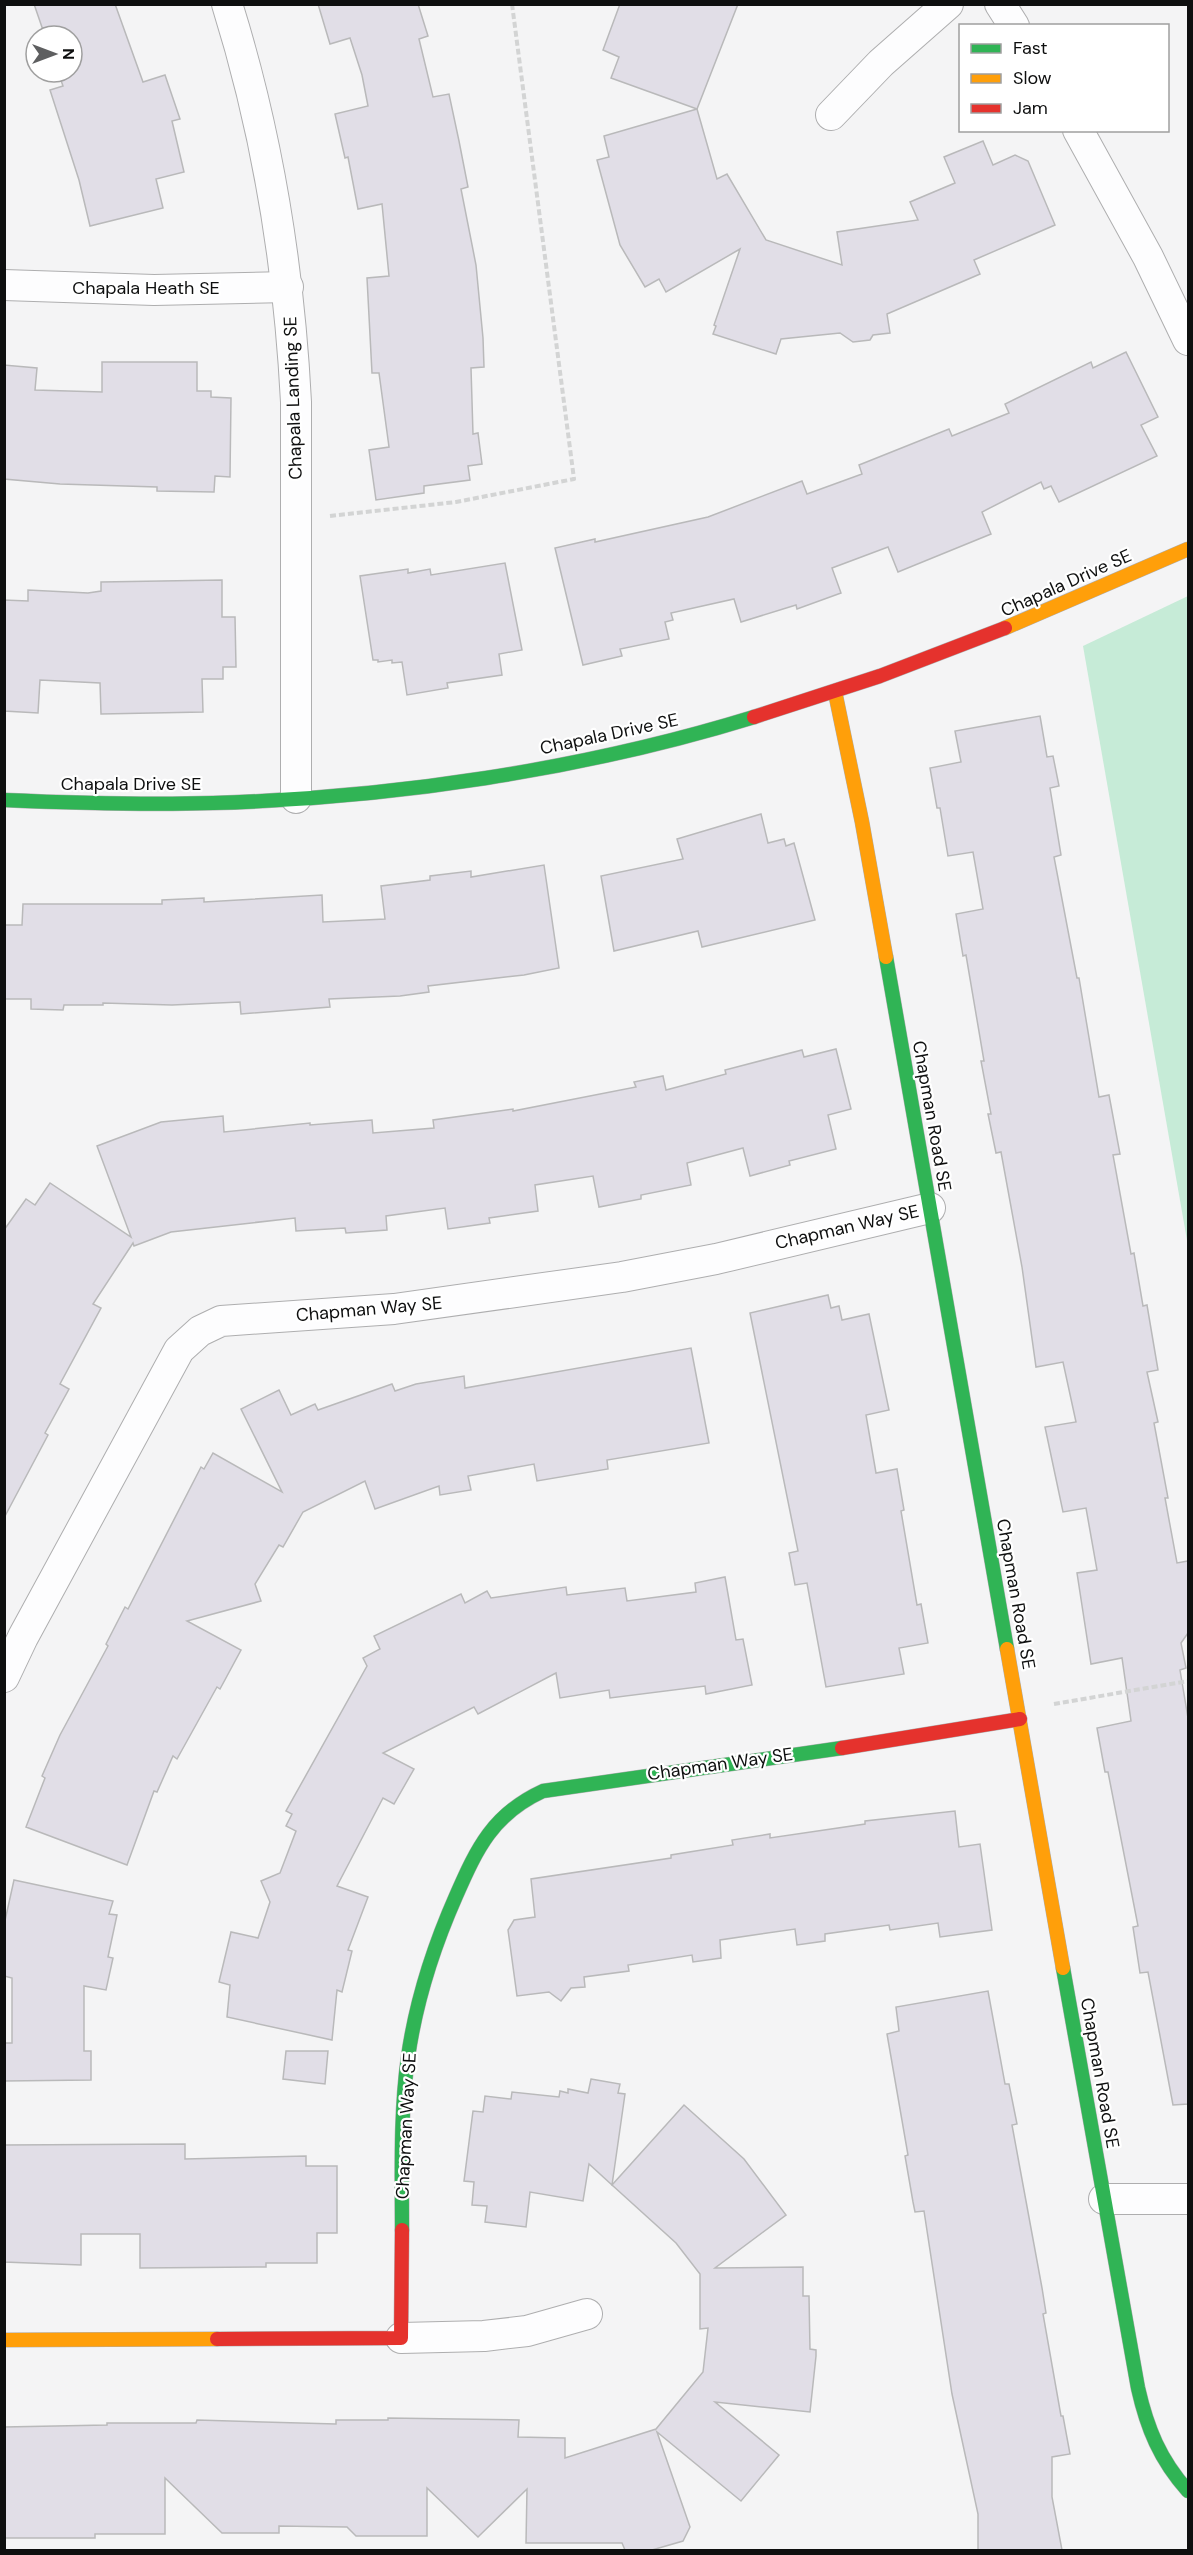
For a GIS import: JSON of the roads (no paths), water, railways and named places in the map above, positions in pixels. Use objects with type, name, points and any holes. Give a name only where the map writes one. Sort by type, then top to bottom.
[{"type":"street","name":"Chapala Landing SE","points":[[227,4],[263,139],[288,287],[296,402],[296,798]]},
{"type":"street","points":[[831,114],[881,63],[948,4]]},
{"type":"street","points":[[1000,4],[1013,24]]},
{"type":"street","points":[[1079,132],[1148,257],[1188,340]]},
{"type":"street","name":"Chapala Heath SE","points":[[4,285],[154,290],[288,287]]},
{"type":"street","name":"Chapala Drive SE","points":[[4,800],[161,804],[296,798],[417,786],[536,769],[612,754],[740,721],[836,692],[981,639],[1188,549]]},
{"type":"street","name":"Chapman Road SE","points":[[836,692],[862,822],[1129,2338],[1150,2436],[1177,2481],[1188,2491]]},
{"type":"street","name":"Chapman Way SE","points":[[4,1677],[23,1637],[179,1350],[189,1338],[209,1324],[236,1318],[394,1309],[622,1277],[716,1259],[930,1208]]},
{"type":"street","name":"Chapman Way SE","points":[[401,2338],[402,2152],[404,2098],[410,2039],[425,1978],[447,1915],[473,1859],[499,1818],[517,1802],[543,1791],[883,1742],[1020,1719]]},
{"type":"street","points":[[1104,2199],[1188,2199]]},
{"type":"street","points":[[4,2340],[484,2336],[527,2331],[587,2314]]}]
